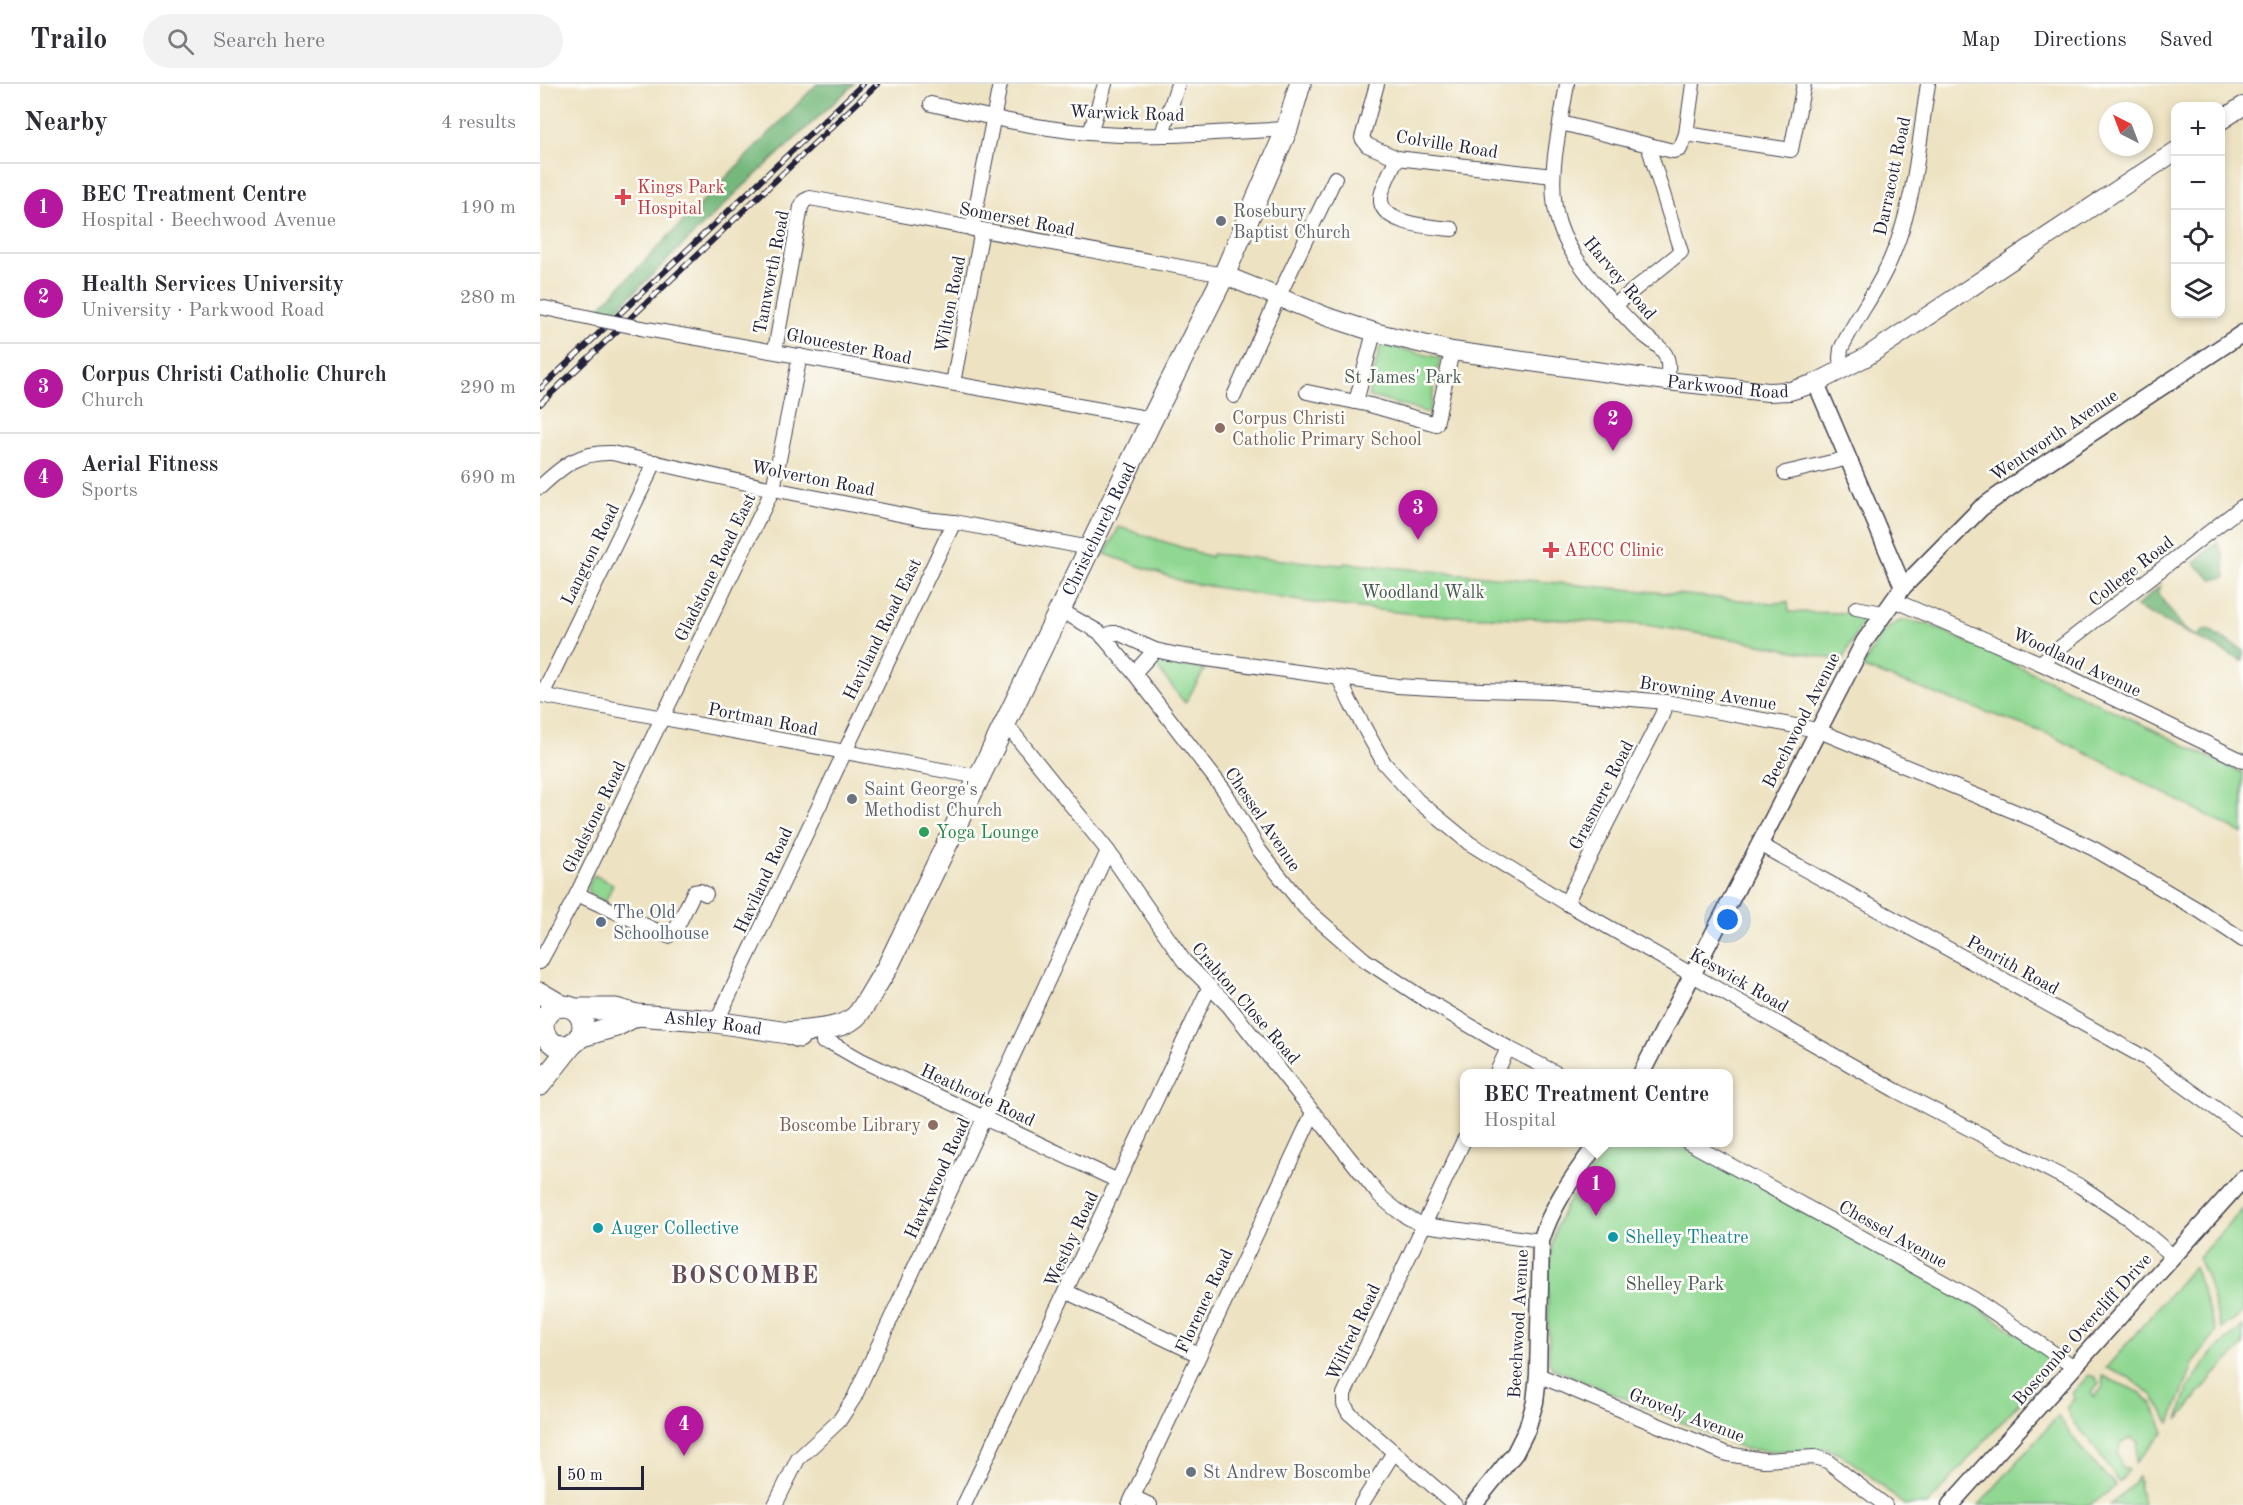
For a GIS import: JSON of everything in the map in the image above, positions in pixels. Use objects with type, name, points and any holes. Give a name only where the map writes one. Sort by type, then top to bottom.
[{"type":"main road","name":"Christchurch Road","points":[[850,1027],[868,1016],[881,989],[887,968],[1224,275],[1287,129],[1300,84]]},
{"type":"main road","points":[[2225,118],[2243,106]]},
{"type":"main road","name":"Parkwood Road","points":[[1224,275],[1325,316],[1374,332],[1452,351],[1667,381],[1768,392],[1790,391],[1816,383],[1845,369],[2040,243],[2171,154]]},
{"type":"main road","points":[[540,993],[547,995],[582,1019],[582,1031],[540,1085]]},
{"type":"main road","points":[[568,1008],[551,1010],[542,1027],[547,1037],[556,1044],[562,1045],[576,1040]]},
{"type":"main road","name":"Ashley Road","points":[[568,1008],[616,1009],[638,1015],[669,1016],[788,1034],[823,1042],[844,1038],[850,1027]]},
{"type":"main road","name":"Ashley Road","points":[[576,1040],[616,1026],[638,1015]]},
{"type":"main road","name":"Ashley Road","points":[[788,1034],[850,1027]]},
{"type":"street","name":"Wilton Road","points":[[953,383],[1000,84]]},
{"type":"street","points":[[1090,133],[1105,84]]},
{"type":"street","points":[[1162,134],[1178,84]]},
{"type":"street","name":"Colville Road","points":[[1377,84],[1362,138],[1366,145],[1397,158],[1553,176]]},
{"type":"street","name":"Harvey Road","points":[[1567,84],[1553,176],[1558,222],[1566,243],[1615,305],[1639,331],[1664,352],[1669,363],[1667,381]]},
{"type":"street","points":[[1561,123],[1673,151],[1680,149],[1686,134],[1693,84]]},
{"type":"street","points":[[1686,134],[1791,150],[1804,84]]},
{"type":"street","name":"Darracott Road","points":[[1845,369],[1840,358],[1841,349],[1883,278],[1899,239],[1912,180],[1928,84]]},
{"type":"street","name":"Warwick Road","points":[[931,104],[993,119],[1090,133],[1162,134],[1287,129]]},
{"type":"street","points":[[1615,305],[1682,252],[1648,145]]},
{"type":"street","points":[[1397,158],[1380,198],[1383,209],[1390,217],[1419,225],[1452,229]]},
{"type":"street","points":[[1234,396],[1335,178]]},
{"type":"street","name":"Somerset Road","points":[[804,201],[810,198],[1224,275]]},
{"type":"street","name":"Tamworth Road","points":[[775,350],[804,201]]},
{"type":"street","name":"Gloucester Road","points":[[540,307],[641,328],[775,350],[1152,419]]},
{"type":"street","points":[[1356,402],[1374,332]]},
{"type":"street","name":"Wentworth Avenue","points":[[1893,600],[1981,508],[2243,333]]},
{"type":"street","points":[[1307,392],[1356,402],[1437,424],[1452,351]]},
{"type":"street","name":"Gladstone Road East","points":[[661,718],[773,489],[800,356]]},
{"type":"street","points":[[1816,383],[1849,458],[1893,600],[1856,608]]},
{"type":"street","name":"Wolverton Road","points":[[540,487],[558,471],[593,453],[612,453],[773,489],[924,519],[954,522],[1090,548]]},
{"type":"street","points":[[1785,473],[1849,458]]},
{"type":"street","name":"Langton Road","points":[[541,695],[655,462]]},
{"type":"street","name":"College Road","points":[[2040,663],[2243,506]]},
{"type":"street","name":"Haviland Road East","points":[[843,752],[954,522]]},
{"type":"street","name":"Woodland Avenue","points":[[1893,600],[2040,663],[2243,761]]},
{"type":"street","name":"Beechwood Avenue","points":[[1644,1069],[1817,730],[1864,642],[1893,600]]},
{"type":"street","name":"Chessel Avenue","points":[[1060,610],[1094,628],[1134,672],[1224,790],[1258,850],[1305,908],[1365,960],[1418,995],[1549,1069]]},
{"type":"street","name":"Browning Avenue","points":[[1103,637],[1118,633],[1155,650],[1178,655],[1397,686],[1551,692],[1666,702],[1817,730],[1977,794],[2097,850],[2200,911],[2243,940]]},
{"type":"street","points":[[1134,672],[1155,650]]},
{"type":"street","name":"Keswick Road","points":[[1339,678],[1384,763],[1418,801],[1469,843],[1566,903],[1895,1090],[2080,1186],[2129,1219],[2174,1257]]},
{"type":"street","name":"Portman Road","points":[[541,695],[979,777]]},
{"type":"street","name":"Grasmere Road","points":[[1566,903],[1662,715],[1666,702]]},
{"type":"street","name":"Gladstone Road","points":[[540,962],[577,894],[661,718]]},
{"type":"street","name":"Crabton Close Road","points":[[1006,724],[1108,851],[1184,961],[1228,1005],[1378,1194],[1410,1220],[1424,1225],[1541,1241]]},
{"type":"street","name":"Haviland Road","points":[[716,1023],[843,752]]},
{"type":"street","name":"Penrith Road","points":[[1759,844],[2145,1058],[2243,1128]]},
{"type":"street","name":"Hawkwood Road","points":[[775,1505],[798,1459],[839,1421],[854,1398],[1108,851]]},
{"type":"street","points":[[577,894],[668,936],[675,931],[694,892],[700,891],[706,894]]},
{"type":"street","name":"Westby Road","points":[[964,1505],[1067,1292],[1209,988]]},
{"type":"street","name":"Heathcote Road","points":[[823,1042],[833,1044],[861,1060],[1118,1181]]},
{"type":"street","points":[[1498,1069],[1509,1048]]},
{"type":"street","name":"Florence Road","points":[[1131,1501],[1313,1113]]},
{"type":"street","name":"Wilfred Road","points":[[1455,1505],[1349,1413],[1344,1404],[1344,1394],[1461,1147]]},
{"type":"street","name":"Beechwood Avenue","points":[[1473,1505],[1515,1453],[1527,1430],[1535,1402],[1538,1375],[1541,1241],[1558,1199],[1595,1147]]},
{"type":"street","name":"Chessel Avenue","points":[[1695,1147],[1974,1299],[2074,1367]]},
{"type":"street","name":"Boscombe Overcliff Drive","points":[[1950,1505],[2243,1179]]},
{"type":"street","points":[[1067,1292],[1199,1355]]},
{"type":"street","name":"Grovely Avenue","points":[[1538,1375],[1727,1454],[1764,1460],[1815,1457],[1827,1461],[1885,1505]]},
{"type":"street","points":[[1361,1505],[1394,1452]]},
{"type":"street","points":[[1131,1501],[1150,1505]]},
{"type":"green space","points":[[817,84],[854,84],[733,196],[614,312],[597,310]]},
{"type":"green space","name":"St James' Park","points":[[1381,344],[1440,358],[1429,413],[1368,396]]},
{"type":"green space","name":"Woodland Walk","points":[[1119,527],[1211,557],[1212,554],[1342,565],[1345,563],[1772,603],[1788,602],[1789,612],[1854,613],[1863,620],[1842,661],[1750,642],[1647,625],[1555,619],[1424,615],[1306,602],[1184,582],[1105,554]]},
{"type":"green space","points":[[2217,542],[2223,554],[2226,577],[2212,580],[2194,563]]},
{"type":"green space","points":[[2161,585],[2158,594],[2185,630],[2196,636],[2207,629],[2243,650],[2243,661],[2136,607]]},
{"type":"green space","points":[[1905,620],[1931,625],[2243,774],[2243,834],[2051,735],[1863,668],[1884,632],[1897,622]]},
{"type":"green space","points":[[1161,663],[1205,669],[1185,703],[1159,670],[1158,666]]},
{"type":"green space","points":[[594,875],[613,884],[605,902],[591,895],[587,889]]},
{"type":"green space","name":"Shelley Park","points":[[1609,1147],[1685,1147],[1727,1167],[1976,1306],[2044,1352],[2051,1363],[2044,1375],[1927,1505],[1904,1505],[1863,1470],[1840,1454],[1825,1449],[1768,1451],[1745,1449],[1552,1368],[1549,1361],[1550,1261],[1558,1223],[1577,1190]]},
{"type":"green space","points":[[2243,1209],[2243,1313],[2221,1329],[2207,1278],[2198,1258]]},
{"type":"green space","points":[[2194,1266],[2216,1332],[2194,1362],[2170,1423],[2152,1395],[2130,1378],[2106,1368]]},
{"type":"green space","points":[[2243,1326],[2243,1346],[2214,1375],[2178,1420],[2188,1388],[2211,1354]]},
{"type":"green space","points":[[2089,1375],[2095,1377],[2099,1384],[2091,1393],[2094,1397],[2103,1387],[2102,1376],[2141,1393],[2153,1405],[2164,1432],[2135,1463],[2138,1442],[2131,1438],[2120,1443],[2118,1454],[2122,1468],[2129,1470],[2119,1483],[2089,1439],[2073,1422],[2066,1408],[2074,1399],[2072,1393]]},
{"type":"green space","points":[[2058,1416],[2085,1454],[2116,1486],[2091,1505],[1979,1505]]},
{"type":"green space","points":[[2138,1477],[2143,1505],[2110,1505],[2126,1491]]},
{"type":"railway","points":[[540,389],[863,84]]},
{"type":"railway","points":[[540,404],[877,84]]},
{"type":"place","name":"Kings Park Hospital","points":[[623,197]]},
{"type":"place","name":"Rosebury Baptist Church","points":[[1221,221]]},
{"type":"place","name":"Corpus Christi Catholic Primary School","points":[[1220,428]]},
{"type":"place","name":"Health Services University","points":[[1613,451]]},
{"type":"place","name":"Corpus Christi Catholic Church","points":[[1418,540]]},
{"type":"place","name":"AECC Clinic","points":[[1551,550]]},
{"type":"place","name":"Saint George's Methodist Church","points":[[852,799]]},
{"type":"place","name":"Yoga Lounge","points":[[924,832]]},
{"type":"place","name":"The Old Schoolhouse","points":[[601,922]]},
{"type":"place","name":"Boscombe Library","points":[[933,1125]]},
{"type":"place","name":"BEC Treatment Centre","points":[[1596,1216]]},
{"type":"place","name":"Auger Collective","points":[[598,1228]]},
{"type":"place","name":"Shelley Theatre","points":[[1613,1237]]},
{"type":"place","name":"Aerial Fitness","points":[[684,1456]]},
{"type":"place","name":"St Andrew Boscombe","points":[[1191,1472]]},
{"type":"district","name":"BOSCOMBE","points":[[745,1275]]}]
